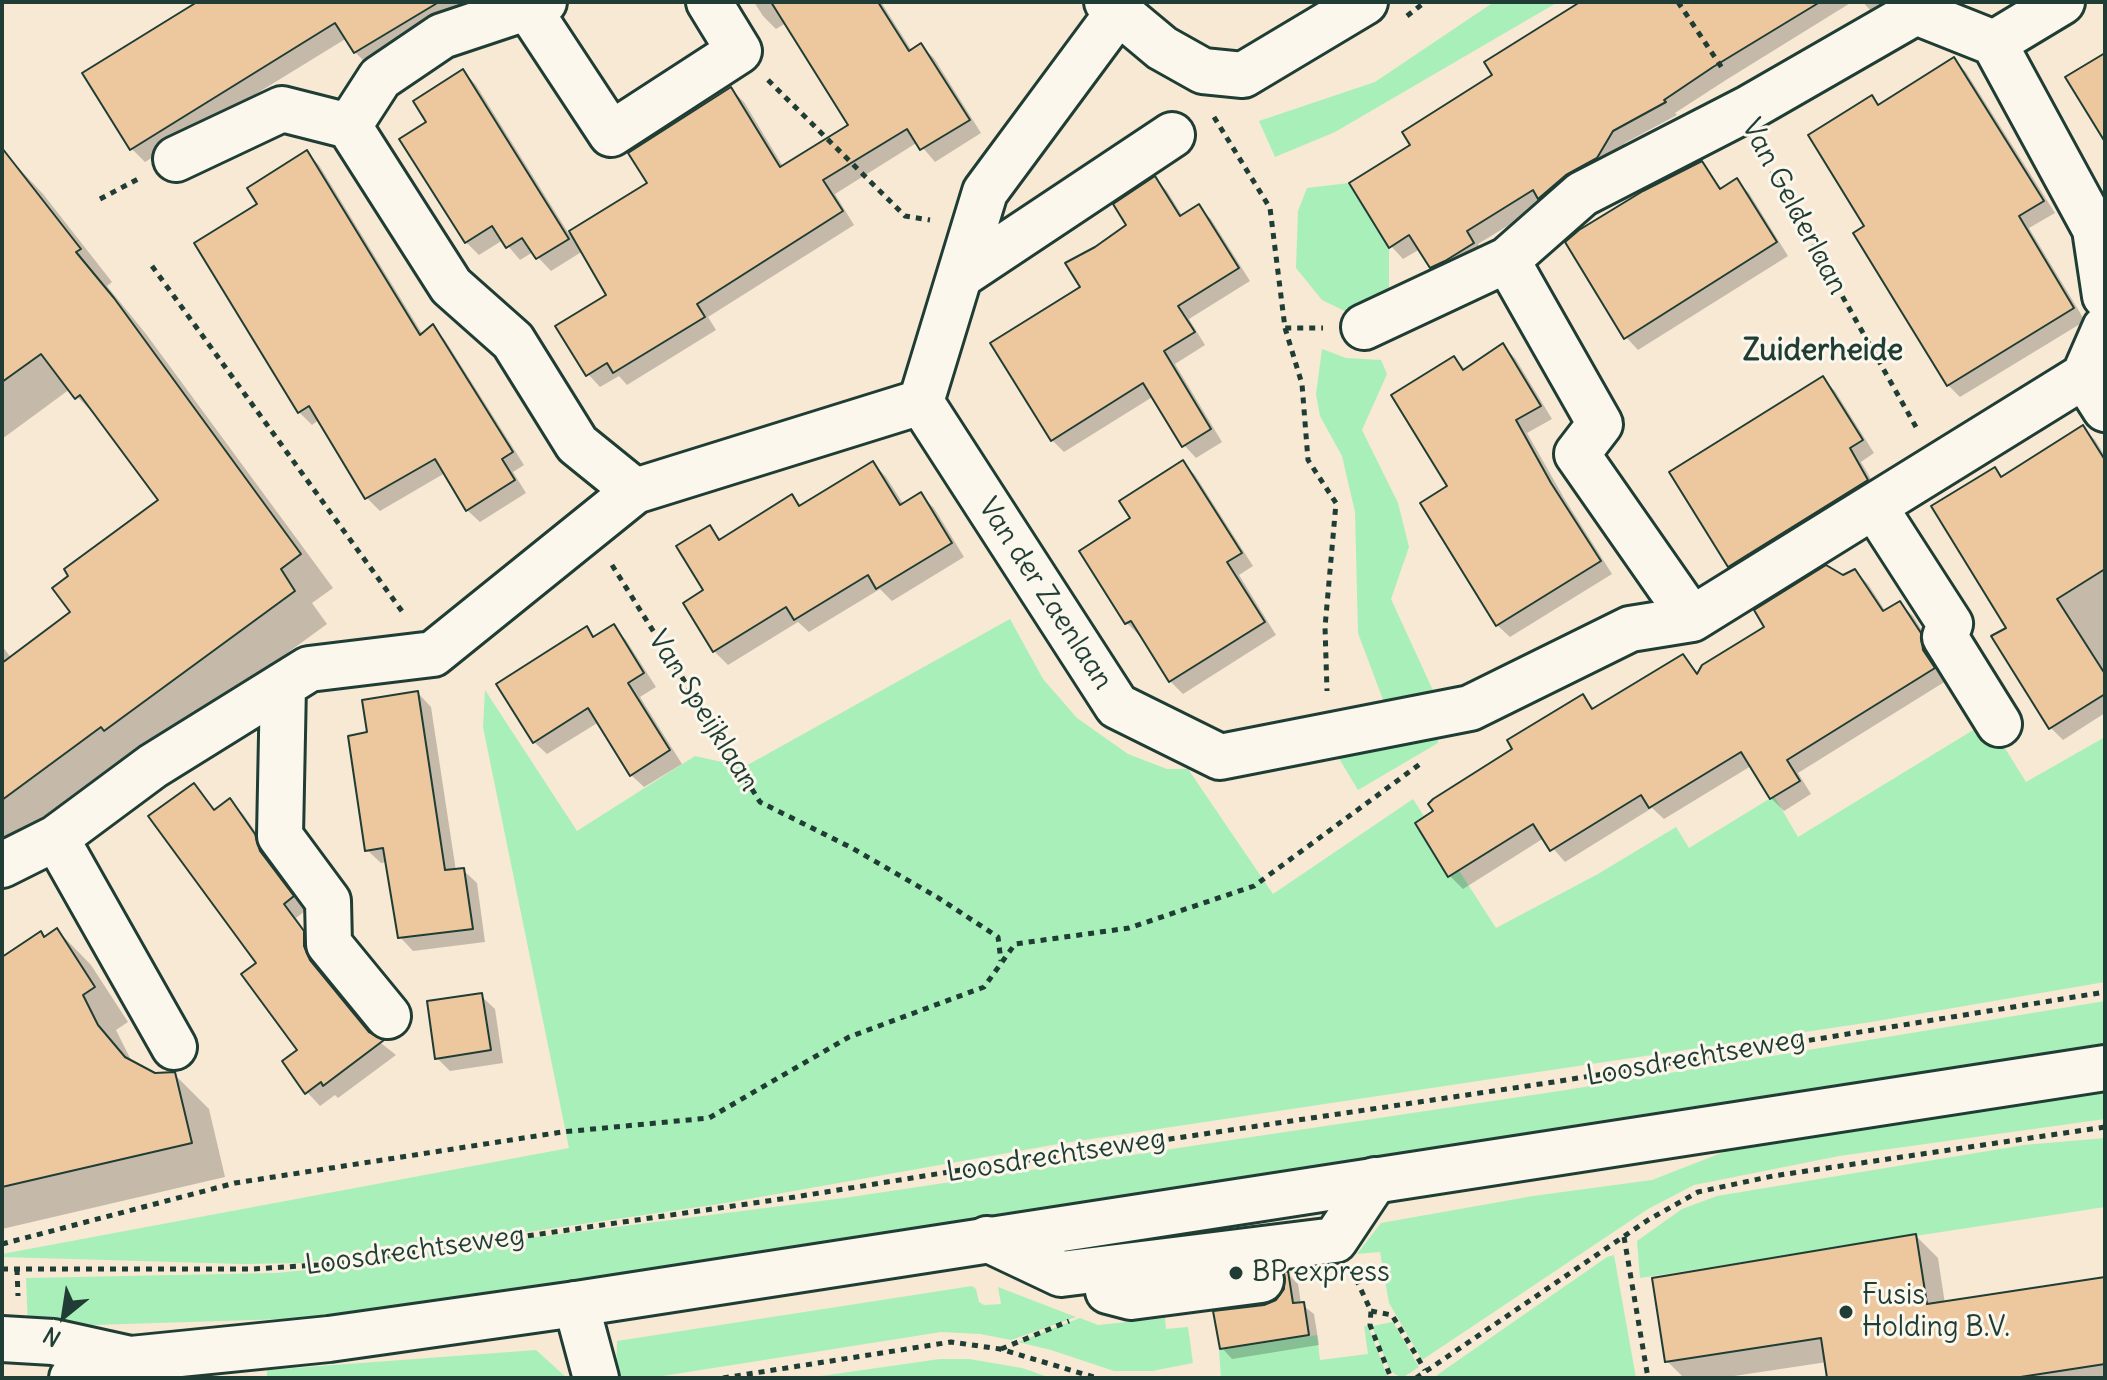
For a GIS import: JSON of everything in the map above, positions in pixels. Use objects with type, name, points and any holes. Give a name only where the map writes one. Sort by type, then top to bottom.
[{"type":"street","points":[[349,126],[380,78],[442,36],[536,5],[611,134],[739,51],[709,2]]},
{"type":"street","points":[[2,865],[56,838],[153,766],[309,669],[433,654],[635,491],[921,402],[985,192],[1113,6],[1162,48],[1203,71],[1243,75],[1365,2]]},
{"type":"street","points":[[2062,2],[1994,43],[2095,229],[2105,296]]},
{"type":"street","name":"Van Gelderlaan","points":[[1744,111],[1916,12],[1994,43]]},
{"type":"street","points":[[176,159],[282,109],[349,126],[451,286],[513,341],[577,444],[635,491]]},
{"type":"street","points":[[1364,327],[1507,260],[1582,194],[1744,111]]},
{"type":"street","points":[[960,276],[1172,135]]},
{"type":"street","points":[[1507,260],[1600,424],[1577,454],[1692,619]]},
{"type":"street","points":[[1999,724],[1945,637],[1950,624],[1874,506],[1938,466],[2094,392],[2105,328]]},
{"type":"street","name":"Van der Zaenlaan","points":[[921,402],[1117,706],[1220,757],[1470,708],[1630,629],[1692,619],[1874,506]]},
{"type":"street","points":[[283,685],[280,836],[328,901],[329,944],[388,1016]]},
{"type":"street","points":[[56,838],[174,1047]]},
{"type":"street","points":[[72,1378],[131,1359],[329,1339],[576,1304],[2105,1068]]},
{"type":"street","points":[[987,1239],[1061,1274],[1131,1297],[1294,1276],[1343,1255],[1375,1180]]},
{"type":"street","points":[[576,1304],[596,1378]]},
{"type":"street","points":[[2,1339],[53,1342],[131,1359]]},
{"type":"path","points":[[1678,2],[1744,111]]},
{"type":"path","points":[[739,51],[905,216],[974,228]]},
{"type":"path","name":"Van Gelderlaan","points":[[1744,111],[1938,466]]},
{"type":"path","points":[[1215,117],[1270,208],[1285,328],[1302,384],[1308,460],[1336,503],[1325,627],[1328,736]]},
{"type":"path","points":[[152,266],[433,654]]},
{"type":"path","points":[[1285,328],[1364,327]]},
{"type":"path","name":"Van Speijklaan","points":[[589,528],[760,802],[852,848],[937,897],[998,937],[1001,962]]},
{"type":"path","points":[[2,1244],[235,1183],[562,1132],[709,1118],[849,1037],[984,987],[1015,944],[1129,928],[1254,886],[1456,738],[1470,708]]},
{"type":"path","name":"Loosdrechtseweg","points":[[2,1269],[253,1269],[334,1264],[1554,1082],[2105,992]]},
{"type":"path","points":[[1416,1378],[1677,1202],[1716,1187],[2105,1127]]},
{"type":"path","points":[[1624,1236],[1648,1378]]},
{"type":"path","points":[[1343,1255],[1371,1311],[1370,1325],[1391,1378]]},
{"type":"path","points":[[1371,1311],[1392,1315],[1425,1370]]},
{"type":"path","points":[[1000,1349],[1076,1318]]},
{"type":"path","points":[[723,1378],[951,1342],[1000,1349],[1097,1378]]},
{"type":"green space","points":[[1494,2],[1558,2],[1335,132],[1275,157],[1259,121],[1375,82]]},
{"type":"green space","points":[[1349,183],[1389,248],[1389,298],[1357,317],[1322,300],[1296,268],[1298,211],[1307,188]]},
{"type":"green space","points":[[1322,349],[1346,358],[1381,360],[1387,374],[1362,430],[1398,503],[1409,547],[1391,599],[1436,697],[1391,721],[1358,633],[1355,512],[1342,456],[1320,416],[1316,394]]},
{"type":"green space","points":[[1010,619],[1043,679],[1077,718],[1128,754],[1167,769],[1188,769],[1273,894],[1413,799],[1496,928],[1598,874],[1676,827],[1689,848],[1774,796],[1798,837],[1988,721],[2026,782],[2105,737],[2105,982],[1865,1023],[1058,1144],[726,1203],[300,1263],[2,1257],[2,1254],[569,1148],[483,727],[485,690],[577,831],[695,756],[744,767]]},
{"type":"green space","points":[[1438,728],[1438,743],[1358,790],[1332,747]]},
{"type":"green space","points":[[2105,1001],[2105,1044],[1597,1121],[1005,1218],[318,1318],[28,1327],[26,1278],[276,1273],[327,1268],[475,1245],[844,1198],[1566,1090]]},
{"type":"green space","points":[[2105,1087],[2105,1119],[1839,1156],[1694,1185],[1648,1209],[1422,1360],[1389,1303],[1380,1252],[1357,1254],[1381,1223],[1533,1196],[1652,1180],[1747,1143]]},
{"type":"green space","points":[[2105,1138],[2105,1207],[1640,1278],[1637,1241],[1682,1209],[1717,1196],[2024,1145]]},
{"type":"green space","points":[[1614,1255],[1636,1378],[1439,1378],[1437,1375]]},
{"type":"green space","points":[[972,1286],[976,1289],[979,1302],[984,1305],[1001,1304],[998,1287],[1076,1317],[1011,1340],[980,1334],[941,1332],[650,1378],[616,1378],[617,1341]]},
{"type":"green space","points":[[1080,1318],[1098,1325],[1165,1318],[1166,1329],[1188,1327],[1193,1363],[1152,1371],[1114,1371],[1018,1342]]},
{"type":"green space","points":[[1393,1322],[1419,1367],[1402,1378],[1390,1371],[1372,1326]]},
{"type":"green space","points":[[1364,1326],[1368,1326],[1388,1378],[1221,1378],[1219,1350],[1317,1335],[1320,1360],[1368,1354]]},
{"type":"green space","points":[[536,1350],[567,1378],[267,1378],[267,1370]]},
{"type":"green space","points":[[940,1359],[969,1359],[1022,1368],[1051,1378],[807,1378]]},
{"type":"building","points":[[197,2],[439,2],[354,53],[335,23],[130,150],[82,73]]},
{"type":"building","points":[[771,2],[878,2],[909,51],[921,43],[970,120],[920,150],[907,129],[823,180],[843,211],[697,304],[705,317],[613,373],[607,363],[586,376],[555,326],[606,295],[569,231],[647,183],[628,153],[731,87],[780,167],[848,125]]},
{"type":"building","points":[[1580,2],[1820,2],[1713,67],[1664,100],[1666,102],[1613,131],[1597,158],[1566,175],[1538,199],[1533,190],[1467,231],[1474,243],[1445,261],[1430,268],[1409,235],[1389,248],[1349,183],[1410,145],[1402,132],[1492,75],[1484,62]]},
{"type":"building","points":[[2105,53],[2105,142],[2065,77]]},
{"type":"building","points":[[1954,57],[2044,201],[2019,216],[2074,308],[1947,386],[1853,233],[1864,226],[1808,135],[1872,95],[1878,105]]},
{"type":"building","points":[[463,69],[569,239],[536,259],[522,238],[506,248],[492,226],[465,243],[399,139],[426,122],[413,101]]},
{"type":"building","points":[[2,148],[81,249],[76,252],[114,298],[301,554],[281,569],[295,591],[104,731],[101,727],[2,800],[2,663],[70,612],[52,588],[68,576],[64,569],[158,500],[80,395],[75,399],[41,354],[2,382]]},
{"type":"building","points":[[307,150],[420,335],[433,324],[513,452],[502,459],[515,480],[466,511],[435,459],[365,499],[309,406],[298,413],[194,243],[257,204],[247,188]]},
{"type":"building","points":[[1702,161],[1720,189],[1737,178],[1777,242],[1624,339],[1565,242],[1643,191]]},
{"type":"building","points":[[1155,176],[1180,216],[1199,204],[1239,268],[1178,306],[1195,332],[1164,351],[1211,429],[1182,447],[1143,383],[1051,441],[990,343],[1080,287],[1065,263],[1126,225],[1113,204]]},
{"type":"building","points":[[1503,343],[1541,406],[1516,420],[1551,483],[1601,561],[1496,626],[1420,503],[1447,486],[1391,395],[1454,356],[1463,370]]},
{"type":"building","points":[[1823,376],[1863,440],[1850,448],[1868,480],[1728,567],[1669,472]]},
{"type":"building","points":[[2083,425],[2105,460],[2105,569],[2057,599],[2105,674],[2105,694],[2049,729],[1991,636],[2006,628],[1931,506],[1995,467],[2001,477]]},
{"type":"building","points":[[1183,460],[1242,553],[1227,562],[1265,622],[1169,682],[1131,621],[1125,624],[1079,551],[1130,518],[1119,501]]},
{"type":"building","points":[[873,461],[900,505],[921,492],[952,543],[876,589],[868,575],[794,620],[786,607],[713,652],[683,603],[703,590],[676,546],[710,525],[719,540],[792,494],[799,506]]},
{"type":"building","points":[[1826,565],[1843,575],[1855,569],[1883,611],[1900,601],[1921,633],[1923,650],[1935,668],[1787,760],[1800,781],[1770,799],[1741,752],[1649,808],[1641,795],[1550,851],[1533,824],[1448,877],[1415,823],[1433,811],[1428,804],[1433,799],[1512,749],[1507,740],[1583,694],[1592,709],[1683,654],[1697,674],[1702,665],[1764,627],[1754,610]]},
{"type":"building","points":[[614,624],[644,673],[628,683],[670,750],[630,776],[588,708],[533,743],[496,684],[587,626],[593,637]]},
{"type":"building","points":[[418,691],[445,870],[464,868],[473,929],[398,938],[383,848],[365,851],[348,736],[367,732],[362,700]]},
{"type":"building","points":[[194,783],[214,810],[230,798],[255,834],[260,851],[294,896],[284,904],[304,931],[304,946],[310,960],[369,1032],[384,1040],[323,1086],[321,1082],[305,1094],[282,1061],[297,1050],[241,974],[256,963],[148,816]]},
{"type":"building","points":[[57,928],[95,987],[83,995],[98,1025],[125,1057],[155,1073],[175,1072],[192,1143],[2,1187],[2,957],[41,931],[44,937]]},
{"type":"building","points":[[482,993],[491,1050],[435,1059],[427,1001]]},
{"type":"building","points":[[1916,1234],[1927,1304],[2105,1277],[2105,1364],[2014,1378],[1827,1378],[1821,1338],[1665,1362],[1652,1278]]},
{"type":"building","points":[[1288,1271],[1293,1303],[1304,1302],[1309,1335],[1220,1349],[1213,1311],[1264,1305],[1276,1300],[1284,1289],[1284,1272]]},
{"type":"place","name":"BP express","points":[[1236,1273]]},
{"type":"place","name":"Fusis Holding B.V.","points":[[1846,1312]]},
{"type":"district","name":"Zuiderheide","points":[[1823,351]]}]
